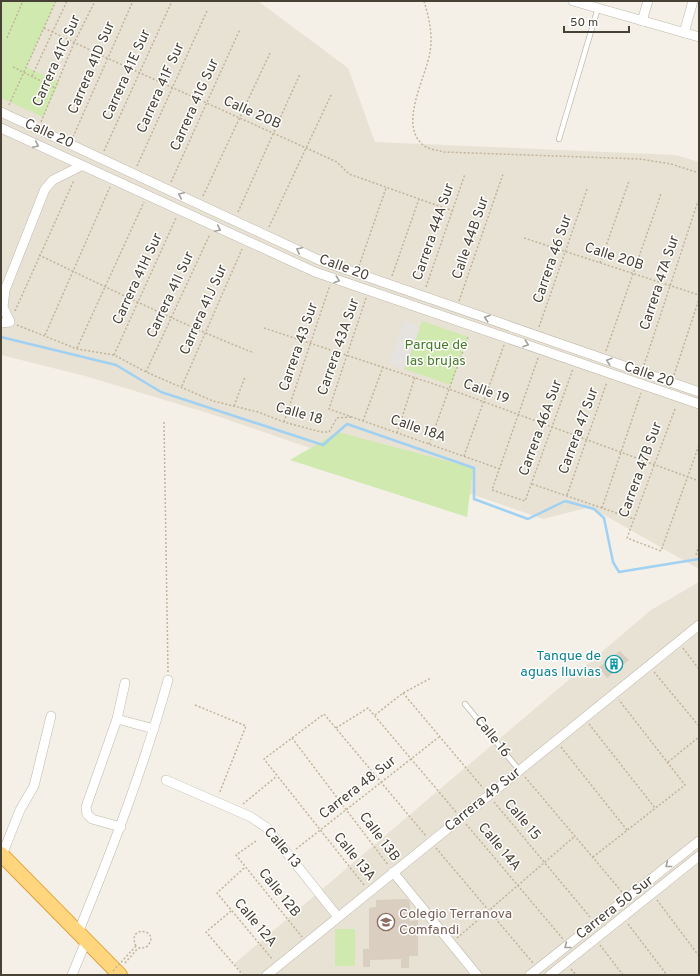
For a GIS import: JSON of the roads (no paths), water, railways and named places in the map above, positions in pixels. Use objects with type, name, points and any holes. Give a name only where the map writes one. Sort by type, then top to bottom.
[{"type":"highway","points":[[2,855],[117,973]]},
{"type":"street","points":[[573,1],[600,5],[642,21],[699,37]]},
{"type":"street","points":[[642,21],[648,1]]},
{"type":"street","points":[[684,33],[693,1]]},
{"type":"street","name":"Calle 20","points":[[3,113],[320,260],[699,392]]},
{"type":"street","name":"Calle 20","points":[[1,128],[288,262],[333,279],[699,404]]},
{"type":"street","points":[[6,323],[3,307],[5,290],[45,189],[53,180],[81,166]]},
{"type":"street","name":"Carrera 49 Sur","points":[[267,975],[699,625]]},
{"type":"street","points":[[72,975],[82,937],[154,729],[168,680]]},
{"type":"street","points":[[121,827],[92,819],[87,814],[86,807],[117,719],[125,683]]},
{"type":"street","points":[[2,855],[20,810],[34,786],[51,716]]},
{"type":"street","points":[[117,719],[154,729]]},
{"type":"street","name":"Calle 13","points":[[166,780],[251,817],[267,828],[338,917]]},
{"type":"street","name":"Carrera 50 Sur","points":[[530,975],[699,841]]},
{"type":"street","name":"Carrera 50 Sur","points":[[550,975],[699,856]]},
{"type":"street","points":[[393,872],[477,975]]},
{"type":"lane","points":[[559,139],[600,5]]},
{"type":"lane","name":"Calle 16","points":[[465,704],[519,770]]},
{"type":"waterway","points":[[1,337],[116,365],[161,392],[323,445],[347,424],[474,468],[474,499],[528,519],[565,501],[594,509],[604,518],[613,562],[619,572],[699,559]]},
{"type":"place","name":"Tanque de aguas lluvias","points":[[614,664]]},
{"type":"place","name":"Colegio Terranova Comfandi","points":[[386,922]]},
{"type":"park label","name":"Parque de las brujas","points":[[436,354]]}]
